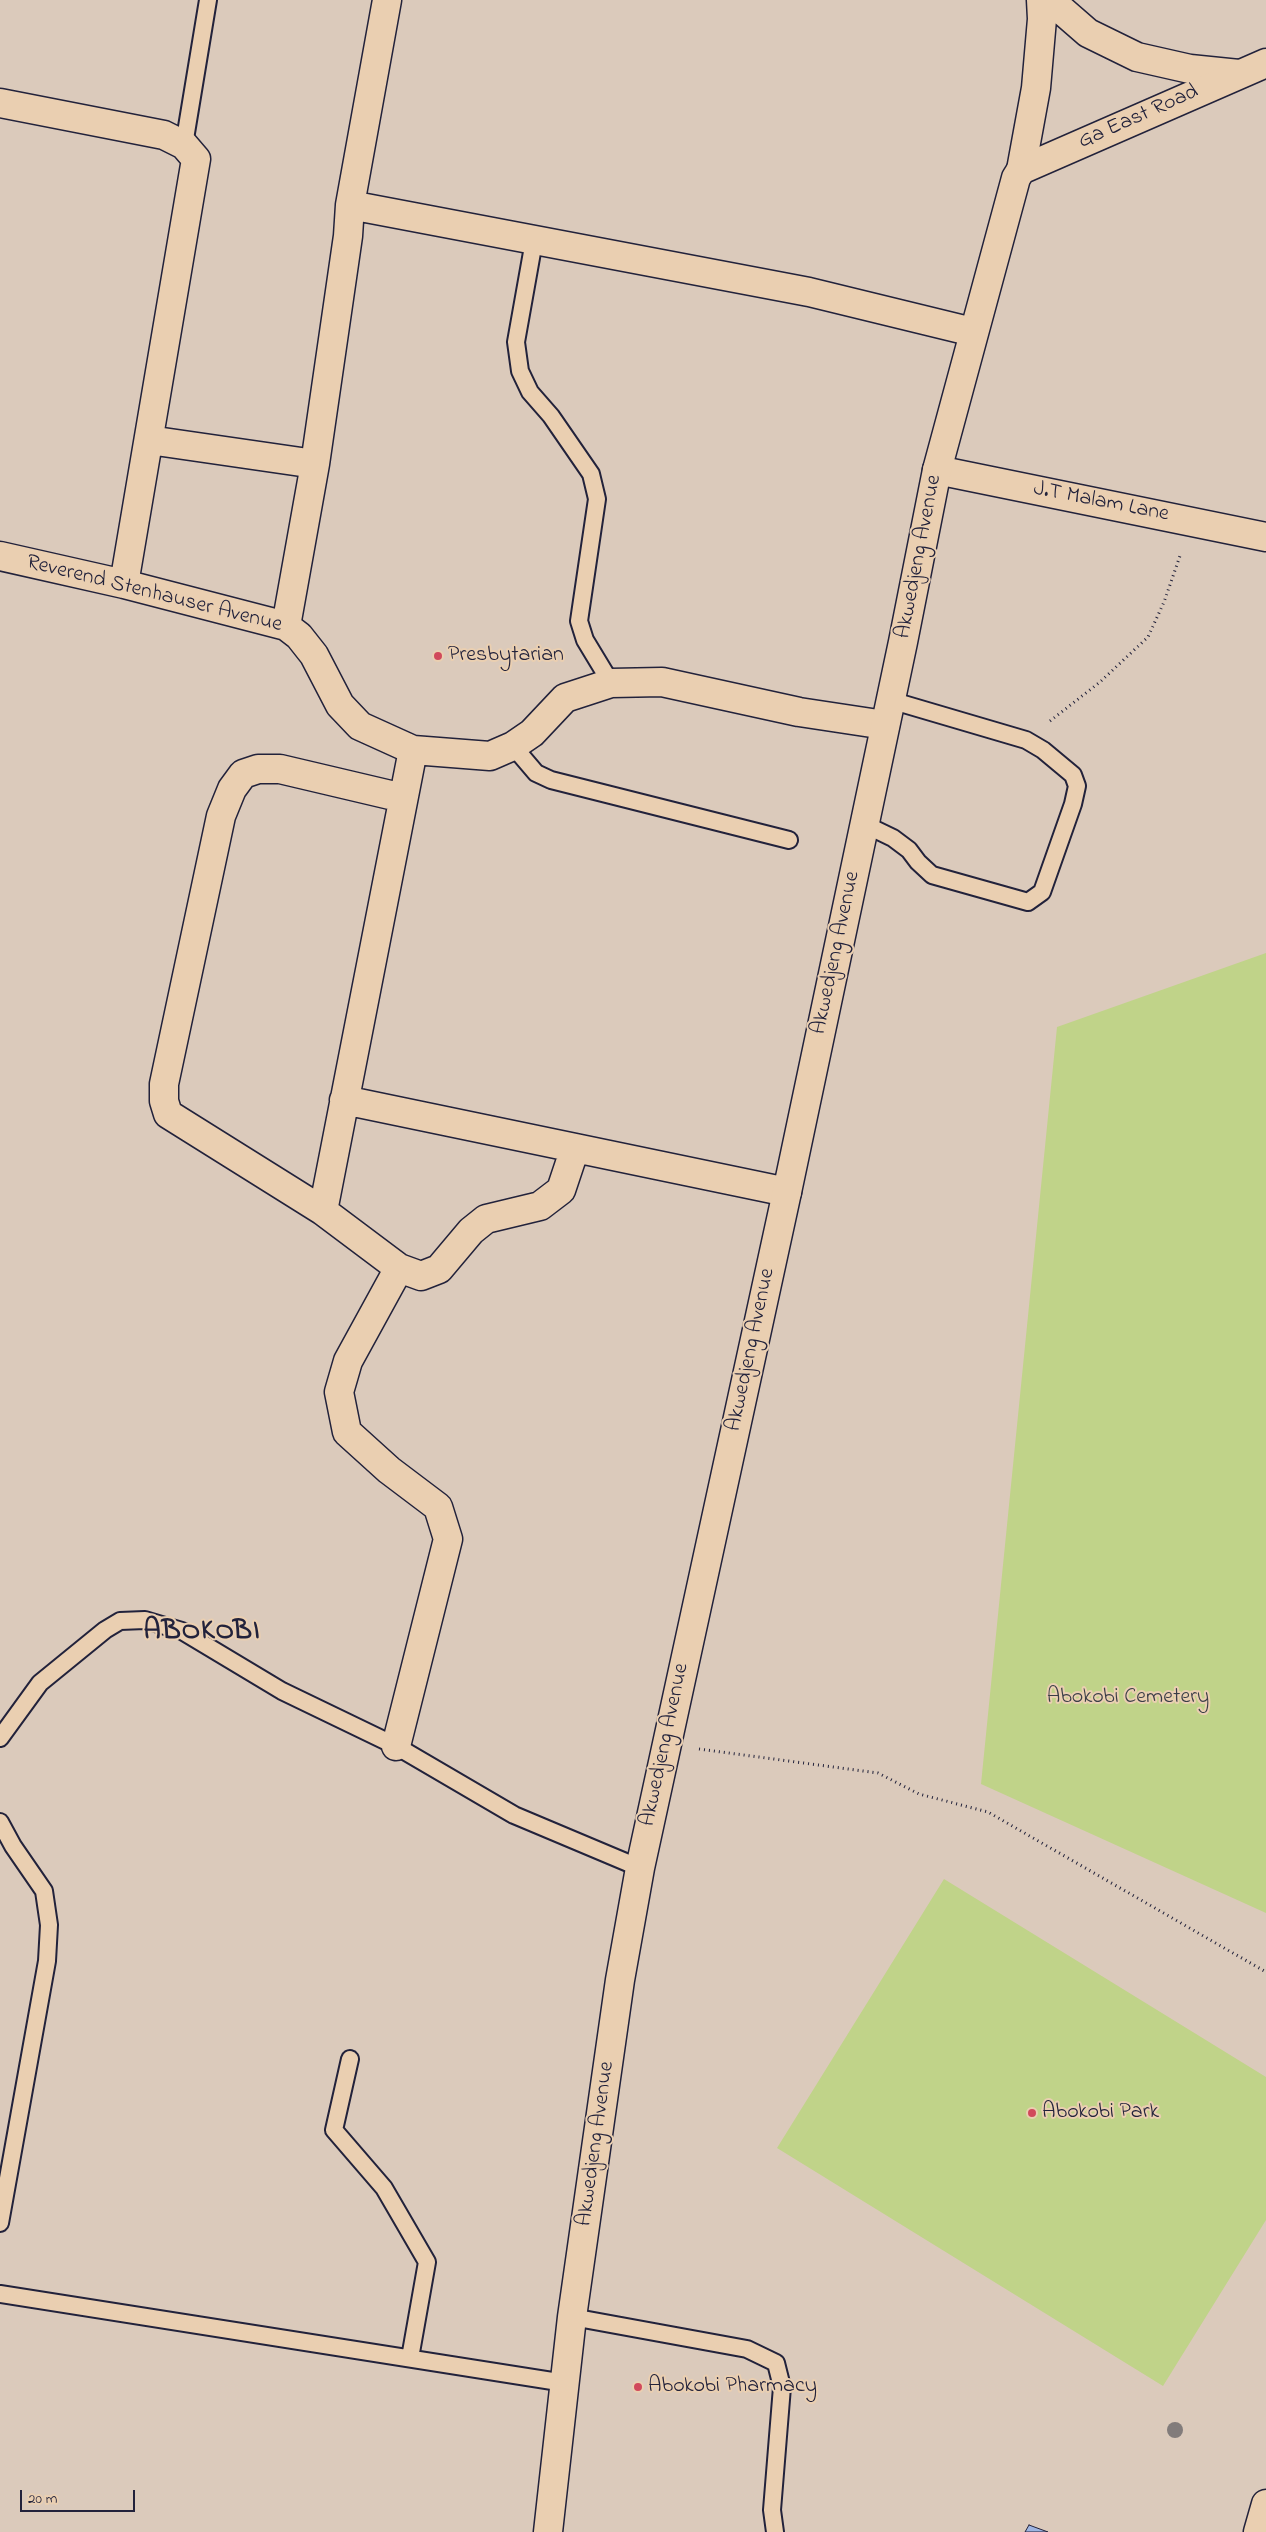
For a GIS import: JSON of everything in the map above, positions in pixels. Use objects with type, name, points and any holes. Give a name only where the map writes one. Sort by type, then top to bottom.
[{"type":"street","points":[[286,626],[315,464],[348,236],[350,205],[387,0]]},
{"type":"street","name":"Akwedjeng Avenue","points":[[548,2532],[572,2317],[620,1980],[640,1868],[787,1192],[937,470],[973,332],[1018,174],[1036,88],[1041,0]]},
{"type":"street","points":[[1050,0],[1088,33],[1138,57],[1190,69],[1238,74]]},
{"type":"street","name":"Ga East Road","points":[[1018,174],[1266,63]]},
{"type":"street","points":[[0,103],[164,135],[184,145],[196,159],[124,584]]},
{"type":"street","points":[[350,205],[809,292],[973,332]]},
{"type":"street","points":[[148,440],[315,464]]},
{"type":"street","name":"J.T Malam Lane","points":[[937,470],[1266,537]]},
{"type":"street","name":"Reverend Stenhauser Avenue","points":[[0,556],[124,584],[286,626],[299,636],[314,655],[340,705],[360,726],[413,750],[490,756],[513,746],[532,733],[565,698],[611,683],[662,682],[799,712],[887,713]]},
{"type":"street","points":[[323,1211],[413,750]]},
{"type":"street","points":[[404,798],[280,769],[258,769],[244,774],[232,788],[221,816],[164,1084],[164,1101],[168,1114],[323,1211],[399,1268],[421,1276],[439,1269],[471,1231],[486,1219],[540,1206],[561,1190],[575,1148]]},
{"type":"street","points":[[344,1100],[787,1192]]},
{"type":"street","points":[[396,1746],[448,1539],[438,1507],[389,1470],[347,1432],[339,1392],[348,1361],[399,1268]]},
{"type":"street","points":[[1258,2532],[1266,2504]]},
{"type":"lane","points":[[184,145],[208,0]]},
{"type":"lane","points":[[534,240],[516,342],[520,371],[530,392],[551,416],[591,474],[597,499],[579,621],[584,640],[611,683]]},
{"type":"lane","points":[[864,824],[893,838],[909,850],[932,875],[1028,902],[1042,892],[1073,804],[1077,786],[1073,775],[1042,750],[1026,740],[887,713]]},
{"type":"lane","points":[[513,746],[536,773],[551,780],[789,840]]},
{"type":"lane","points":[[0,1738],[40,1683],[105,1630],[120,1621],[145,1620],[182,1631],[282,1691],[396,1746],[514,1815],[640,1868]]},
{"type":"lane","points":[[0,1822],[13,1846],[44,1891],[50,1925],[47,1962],[0,2223]]},
{"type":"lane","points":[[350,2059],[334,2130],[384,2188],[427,2262],[410,2358]]},
{"type":"lane","points":[[0,2294],[566,2384]]},
{"type":"lane","points":[[572,2317],[747,2349],[776,2362],[782,2387],[772,2510],[774,2532]]},
{"type":"path","points":[[1026,740],[1100,682],[1148,637],[1164,602],[1192,522]]},
{"type":"path","points":[[666,1744],[878,1773],[919,1794],[988,1812],[1266,1972]]},
{"type":"green space","name":"Abokobi Cemetery","points":[[1266,953],[1266,1913],[981,1784],[1057,1027]]},
{"type":"green space","name":"Abokobi Park","points":[[944,1879],[1266,2077],[1266,2220],[1163,2386],[777,2148]]},
{"type":"building","points":[[1029,2525],[1048,2532],[1025,2532]]},
{"type":"place","name":"Presbytarian","points":[[438,656]]},
{"type":"place","name":"Abokobi Park","points":[[1032,2113]]},
{"type":"place","name":"Abokobi Pharmacy","points":[[638,2387]]},
{"type":"district","name":"ABOKOBI","points":[[202,1633]]}]
